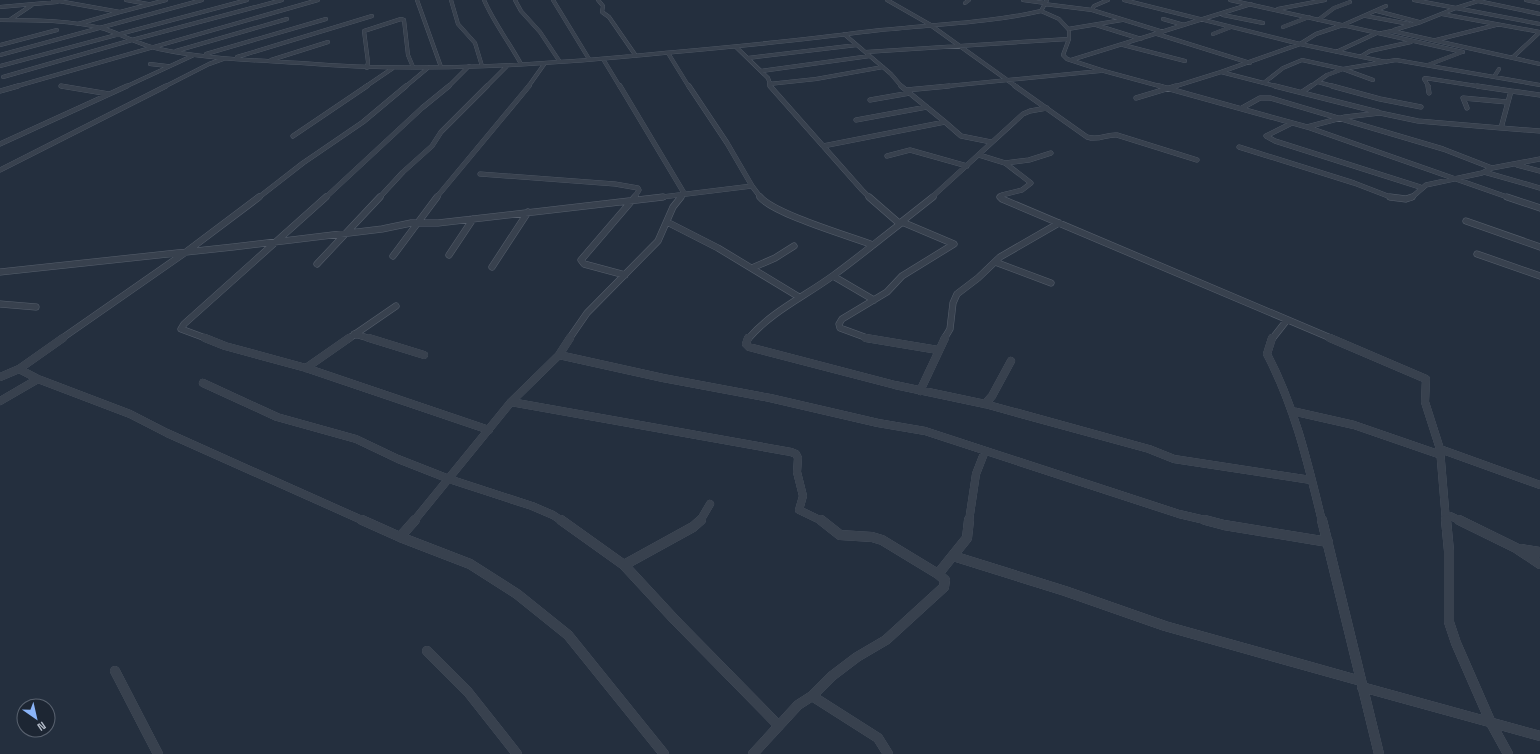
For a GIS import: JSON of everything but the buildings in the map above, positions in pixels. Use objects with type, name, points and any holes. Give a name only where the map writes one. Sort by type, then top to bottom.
[{"type":"street","points":[[53,0],[120,12]]},
{"type":"street","points":[[72,4],[85,0]]},
{"type":"street","points":[[126,0],[150,4]]},
{"type":"street","points":[[77,24],[166,0]]},
{"type":"street","points":[[0,55],[202,0]]},
{"type":"street","points":[[0,66],[246,0]]},
{"type":"street","points":[[2,77],[132,40],[282,0]]},
{"type":"street","points":[[0,91],[318,0]]},
{"type":"street","points":[[417,0],[441,67]]},
{"type":"street","points":[[451,0],[458,24],[475,43],[482,66]]},
{"type":"street","points":[[484,0],[492,19],[506,37],[521,64]]},
{"type":"street","points":[[515,0],[521,11],[540,32],[560,62]]},
{"type":"street","points":[[553,0],[589,59]]},
{"type":"street","points":[[598,0],[603,6],[602,12],[610,17],[636,56]]},
{"type":"street","points":[[887,0],[929,24],[956,45],[1091,139],[1100,140],[1110,135],[1117,135],[1197,160]]},
{"type":"street","points":[[965,3],[969,0]]},
{"type":"street","points":[[1023,0],[1046,2],[1092,10],[1163,32]]},
{"type":"street","points":[[1092,10],[1094,6],[1108,0]]},
{"type":"street","points":[[1124,0],[1300,44],[1386,62]]},
{"type":"street","points":[[1230,0],[1463,52]]},
{"type":"street","points":[[1305,0],[1313,2]]},
{"type":"street","points":[[1276,10],[1325,0]]},
{"type":"street","points":[[1414,0],[1540,24]]},
{"type":"street","points":[[1474,0],[1480,0],[1540,14]]},
{"type":"street","points":[[1336,52],[1379,34],[1421,22],[1480,0]]},
{"type":"street","points":[[1526,0],[1540,3]]},
{"type":"street","points":[[0,7],[63,2]]},
{"type":"street","points":[[1041,11],[1046,2]]},
{"type":"street","points":[[1318,20],[1334,8],[1350,2]]},
{"type":"street","points":[[10,20],[26,10],[32,4]]},
{"type":"street","points":[[1071,60],[1185,26],[1251,4]]},
{"type":"street","points":[[1136,98],[1250,63],[1300,44],[1316,34],[1366,16],[1386,6]]},
{"type":"street","points":[[0,20],[26,20],[77,24],[99,28],[150,47],[202,56],[267,62],[367,68],[482,66],[603,59],[736,47],[929,24],[1019,16],[1041,11],[1053,15],[1070,32],[1063,57],[1104,71],[1242,108],[1308,128],[1540,208]]},
{"type":"street","points":[[1377,11],[1421,22]]},
{"type":"street","points":[[1221,14],[1263,23]]},
{"type":"street","points":[[1442,14],[1540,32]]},
{"type":"street","points":[[233,59],[372,16]]},
{"type":"street","points":[[1366,16],[1412,25]]},
{"type":"street","points":[[1283,27],[1309,17]]},
{"type":"street","points":[[172,52],[287,19]]},
{"type":"street","points":[[202,56],[326,19]]},
{"type":"street","points":[[367,68],[368,62],[364,31],[401,19],[404,20],[408,55],[413,67]]},
{"type":"street","points":[[1164,19],[1185,26]]},
{"type":"street","points":[[1068,29],[1124,20]]},
{"type":"street","points":[[1436,40],[1500,24]]},
{"type":"street","points":[[1094,25],[1141,39]]},
{"type":"street","points":[[1213,34],[1232,27]]},
{"type":"street","points":[[0,45],[57,30]]},
{"type":"street","points":[[1392,31],[1540,64]]},
{"type":"street","points":[[1512,58],[1540,32]]},
{"type":"street","points":[[844,34],[961,136],[991,142]]},
{"type":"street","points":[[1156,34],[1250,63]]},
{"type":"street","points":[[866,52],[956,45],[1068,39]]},
{"type":"street","points":[[267,62],[328,42]]},
{"type":"street","points":[[1360,57],[1370,51],[1413,42]]},
{"type":"street","points":[[748,58],[857,45]]},
{"type":"street","points":[[1122,45],[1185,61]]},
{"type":"street","points":[[736,47],[768,78],[769,84],[862,190],[901,223],[954,244],[902,276],[886,292],[842,319],[839,324],[840,328],[846,331],[881,342],[938,350]]},
{"type":"street","points":[[1428,65],[1474,49]]},
{"type":"street","points":[[668,53],[727,143],[752,186],[764,201],[772,206],[873,245]]},
{"type":"street","points":[[0,144],[194,54]]},
{"type":"street","points":[[761,71],[870,56]]},
{"type":"street","points":[[0,170],[209,64],[225,58]]},
{"type":"street","points":[[603,59],[619,83],[636,115],[666,160],[684,193]]},
{"type":"street","points":[[1265,82],[1283,68],[1300,60],[1343,69],[1373,80]]},
{"type":"street","points":[[1302,92],[1328,75],[1343,69],[1399,60],[1540,85]]},
{"type":"street","points":[[393,256],[418,224],[427,208],[536,77],[545,63]]},
{"type":"street","points":[[150,64],[167,66]]},
{"type":"street","points":[[317,264],[403,172],[432,146],[441,132],[508,65]]},
{"type":"street","points":[[469,66],[444,90],[354,168],[345,179],[184,324],[181,329],[225,346],[306,368],[489,430]]},
{"type":"street","points":[[293,136],[394,67]]},
{"type":"street","points":[[0,377],[19,369],[186,252],[303,163],[362,122],[429,67]]},
{"type":"street","points":[[769,84],[816,79],[883,67]]},
{"type":"street","points":[[1494,77],[1499,69]]},
{"type":"street","points":[[870,100],[908,91],[1104,71]]},
{"type":"street","points":[[1221,72],[1265,82],[1380,113],[1418,121],[1540,131]]},
{"type":"street","points":[[1429,93],[1429,87],[1424,79],[1425,78],[1540,95]]},
{"type":"street","points":[[1318,82],[1380,99],[1421,107]]},
{"type":"street","points":[[61,86],[109,94]]},
{"type":"street","points":[[1501,128],[1506,113],[1506,102],[1511,91]]},
{"type":"street","points":[[1242,108],[1260,98],[1266,97],[1342,118],[1443,149],[1492,168]]},
{"type":"street","points":[[1467,108],[1463,98],[1506,102]]},
{"type":"street","points":[[856,120],[927,107]]},
{"type":"street","points":[[1047,108],[1030,111],[1023,114],[991,142],[967,166],[901,223],[843,266],[832,276],[799,297],[760,325],[746,340],[746,344],[749,347],[841,372],[920,391],[985,404],[1149,450],[1174,459],[1311,480]]},
{"type":"street","points":[[1308,128],[1342,118],[1380,113]]},
{"type":"street","points":[[823,146],[882,136],[945,122]]},
{"type":"street","points":[[1292,123],[1266,136],[1275,141],[1420,187]]},
{"type":"street","points":[[1240,147],[1316,170],[1396,198],[1410,198],[1420,187],[1431,183],[1458,179],[1484,172],[1492,168],[1540,159]]},
{"type":"street","points":[[887,156],[910,150],[967,166]]},
{"type":"street","points":[[1005,164],[1029,160],[1051,153]]},
{"type":"street","points":[[979,155],[1005,164],[1031,183],[1029,186],[1002,195],[1001,198],[1426,379],[1425,402],[1440,452],[1446,514],[1449,551],[1449,622],[1456,643],[1492,723],[1508,754]]},
{"type":"street","points":[[1515,164],[1540,171]]},
{"type":"street","points":[[1484,172],[1540,188]]},
{"type":"street","points":[[480,174],[633,187],[639,190],[633,200],[581,260],[584,264],[625,275]]},
{"type":"street","points":[[0,272],[346,234],[418,224],[473,219],[752,186]]},
{"type":"street","points":[[400,537],[511,402],[559,355],[587,313],[658,240],[673,207],[684,193]]},
{"type":"street","points":[[492,267],[528,212]]},
{"type":"street","points":[[449,255],[473,219]]},
{"type":"street","points":[[1466,221],[1539,246]]},
{"type":"street","points":[[667,222],[688,232],[752,268],[799,297]]},
{"type":"street","points":[[920,391],[938,350],[950,329],[953,303],[957,294],[978,278],[1000,257],[1059,222]]},
{"type":"street","points":[[752,268],[775,258],[794,246]]},
{"type":"street","points":[[1477,254],[1540,276]]},
{"type":"street","points":[[995,262],[1051,283]]},
{"type":"street","points":[[832,276],[849,284],[874,300]]},
{"type":"street","points":[[0,304],[36,307]]},
{"type":"street","points":[[306,368],[396,306]]},
{"type":"street","points":[[1287,320],[1272,338],[1267,354],[1276,371],[1301,436],[1379,754]]},
{"type":"street","points":[[354,334],[424,355]]},
{"type":"street","points":[[559,355],[670,380],[770,398],[878,423],[925,431],[1179,514],[1224,525],[1328,542]]},
{"type":"street","points":[[985,404],[992,396],[1011,361]]},
{"type":"street","points":[[19,369],[38,380],[130,414],[167,433],[400,537],[470,564],[517,594],[568,635],[664,754]]},
{"type":"street","points":[[0,401],[38,380]]},
{"type":"street","points":[[203,383],[277,417],[356,439],[398,459],[449,479],[532,506],[553,515],[624,565],[778,726]]},
{"type":"street","points":[[511,402],[796,454],[798,458],[797,472],[803,496],[799,510],[818,518],[840,536],[872,536],[882,540],[938,574],[945,580],[944,587],[886,640],[857,657],[832,676],[812,696],[798,705],[754,754]]},
{"type":"street","points":[[1292,411],[1354,425],[1540,485]]},
{"type":"street","points":[[938,574],[967,538],[976,474],[985,451]]},
{"type":"street","points":[[624,565],[693,527],[701,520],[710,504]]},
{"type":"street","points":[[1446,514],[1516,548],[1540,564]]},
{"type":"street","points":[[1516,548],[1540,552]]},
{"type":"street","points":[[953,556],[1065,591],[1165,626],[1540,736]]},
{"type":"street","points":[[427,651],[468,692],[516,754]]},
{"type":"street","points":[[115,671],[158,754]]},
{"type":"street","points":[[812,696],[878,738],[888,754]]}]
